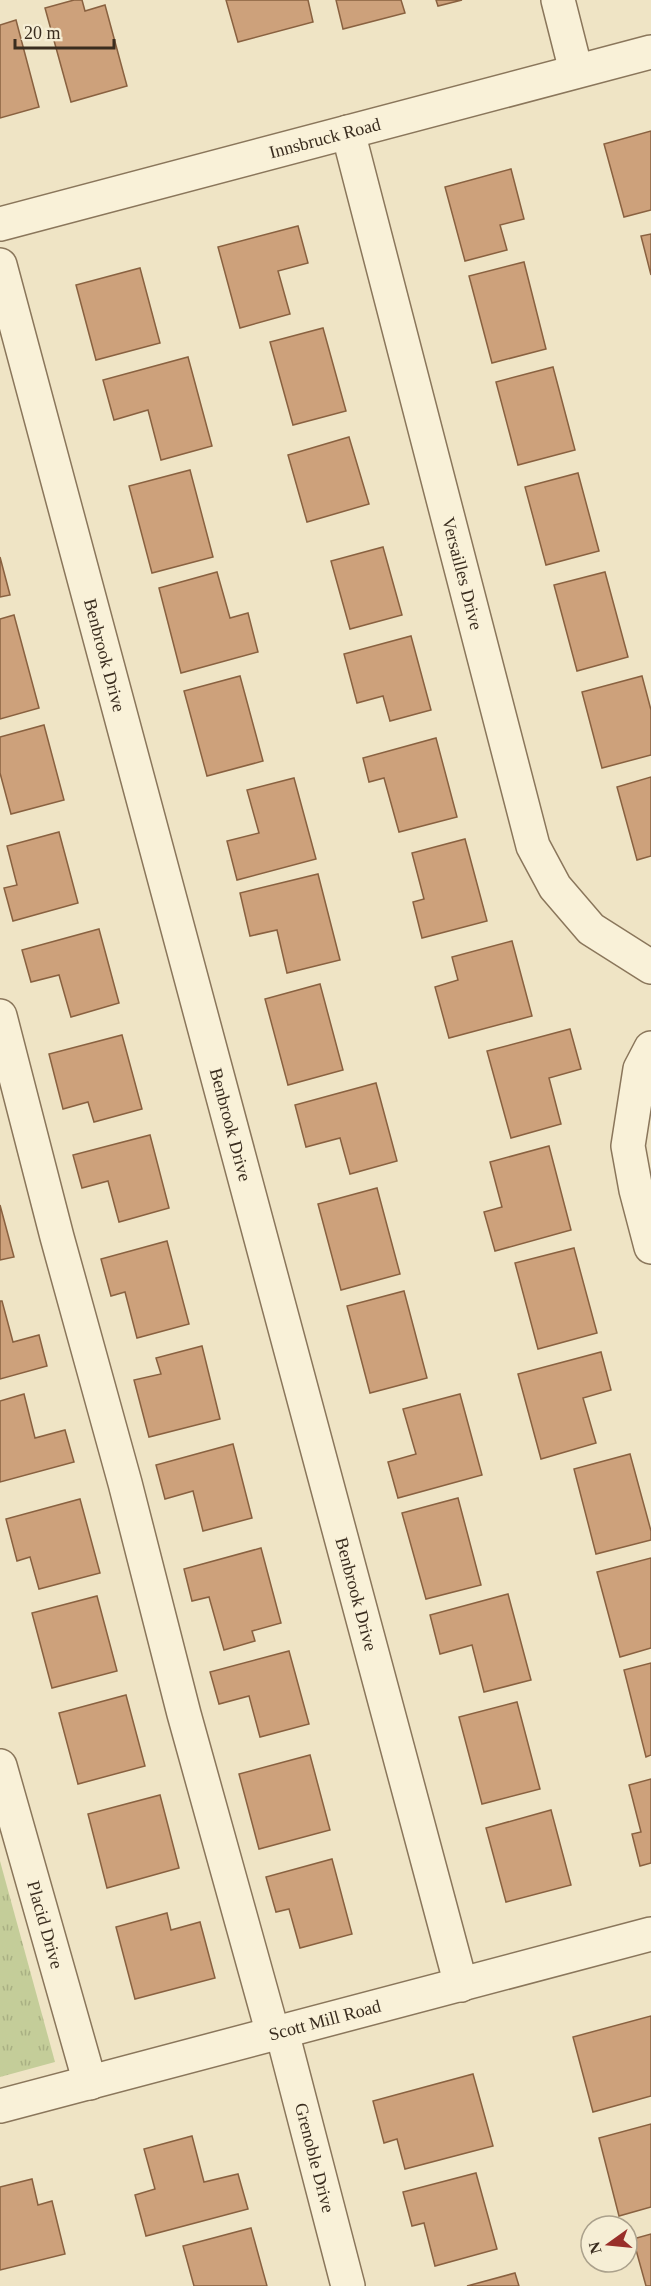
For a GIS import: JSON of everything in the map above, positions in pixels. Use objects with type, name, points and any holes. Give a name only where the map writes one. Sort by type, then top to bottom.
[{"type":"street","points":[[558,0],[576,70]]},
{"type":"street","name":"Innsbruck Road","points":[[0,224],[651,52]]},
{"type":"street","name":"Versailles Drive","points":[[348,132],[532,846],[555,886],[591,929],[651,967]]},
{"type":"street","name":"Benbrook Drive","points":[[0,265],[461,1984]]},
{"type":"street","name":"Grenoble Drive","points":[[0,1016],[57,1237],[125,1483],[184,1714],[278,2033],[348,2286]]},
{"type":"street","points":[[651,1048],[640,1069],[628,1146],[636,1190],[651,1247]]},
{"type":"street","name":"Placid Drive","points":[[0,1766],[90,2082]]},
{"type":"street","name":"Scott Mill Road","points":[[0,2106],[651,1934]]},
{"type":"green space","points":[[0,1861],[55,2062],[0,2077]]},
{"type":"building","points":[[82,0],[85,11],[105,5],[127,86],[71,102],[45,8]]},
{"type":"building","points":[[226,0],[308,0],[313,22],[238,42]]},
{"type":"building","points":[[336,0],[401,0],[405,13],[343,29]]},
{"type":"building","points":[[436,0],[462,0],[438,6]]},
{"type":"building","points":[[16,20],[39,107],[0,118],[0,25]]},
{"type":"building","points":[[651,131],[651,210],[624,217],[604,144]]},
{"type":"building","points":[[511,169],[524,219],[500,225],[507,250],[465,261],[445,187]]},
{"type":"building","points":[[298,226],[308,263],[278,271],[290,314],[240,328],[218,247]]},
{"type":"building","points":[[651,234],[651,275],[641,236]]},
{"type":"building","points":[[524,262],[546,349],[492,363],[469,276]]},
{"type":"building","points":[[140,268],[160,343],[96,360],[76,285]]},
{"type":"building","points":[[323,328],[346,411],[293,425],[270,342]]},
{"type":"building","points":[[188,357],[212,446],[161,460],[148,410],[114,420],[103,380]]},
{"type":"building","points":[[553,367],[575,450],[518,465],[496,382]]},
{"type":"building","points":[[349,437],[369,504],[307,522],[288,455]]},
{"type":"building","points":[[190,470],[213,557],[152,573],[129,486]]},
{"type":"building","points":[[578,473],[599,551],[546,565],[525,487]]},
{"type":"building","points":[[383,547],[402,615],[350,629],[331,561]]},
{"type":"building","points":[[0,557],[10,595],[0,597]]},
{"type":"building","points":[[217,572],[230,618],[248,613],[258,652],[181,673],[159,588]]},
{"type":"building","points":[[605,572],[628,657],[577,671],[554,585]]},
{"type":"building","points":[[14,615],[39,708],[0,719],[0,619]]},
{"type":"building","points":[[411,636],[431,710],[390,721],[383,696],[357,703],[344,654]]},
{"type":"building","points":[[240,676],[263,761],[207,776],[184,691]]},
{"type":"building","points":[[642,676],[651,710],[651,755],[602,768],[582,692]]},
{"type":"building","points":[[44,725],[64,800],[11,814],[0,773],[0,737]]},
{"type":"building","points":[[436,738],[457,817],[399,832],[384,778],[369,782],[363,758]]},
{"type":"building","points":[[651,777],[651,856],[637,860],[617,787]]},
{"type":"building","points":[[294,778],[316,859],[237,880],[227,841],[259,833],[247,790]]},
{"type":"building","points":[[59,832],[78,903],[13,921],[4,888],[17,885],[7,846]]},
{"type":"building","points":[[465,839],[487,921],[422,938],[413,902],[424,899],[412,853]]},
{"type":"building","points":[[318,874],[340,960],[287,973],[277,930],[250,936],[240,893]]},
{"type":"building","points":[[99,929],[119,1003],[71,1017],[59,975],[31,982],[22,950]]},
{"type":"building","points":[[512,941],[532,1016],[449,1038],[435,987],[458,980],[452,957]]},
{"type":"building","points":[[320,984],[343,1070],[288,1085],[265,999]]},
{"type":"building","points":[[570,1029],[581,1069],[549,1078],[561,1124],[511,1138],[487,1051]]},
{"type":"building","points":[[122,1035],[142,1109],[94,1122],[88,1102],[63,1109],[49,1054]]},
{"type":"building","points":[[376,1083],[397,1161],[350,1174],[340,1138],[306,1147],[295,1105]]},
{"type":"building","points":[[150,1135],[169,1208],[119,1222],[108,1181],[82,1188],[73,1155]]},
{"type":"building","points":[[549,1146],[571,1230],[495,1251],[484,1212],[502,1207],[490,1162]]},
{"type":"building","points":[[377,1188],[400,1274],[341,1290],[318,1204]]},
{"type":"building","points":[[0,1205],[14,1257],[0,1260]]},
{"type":"building","points":[[167,1241],[189,1324],[137,1338],[125,1292],[111,1296],[101,1259]]},
{"type":"building","points":[[574,1248],[597,1333],[538,1349],[515,1263]]},
{"type":"building","points":[[404,1291],[427,1378],[370,1393],[347,1306]]},
{"type":"building","points":[[0,1301],[2,1301],[13,1342],[39,1335],[47,1366],[0,1379]]},
{"type":"building","points":[[202,1346],[220,1419],[149,1437],[134,1380],[161,1374],[156,1358]]},
{"type":"building","points":[[601,1352],[611,1390],[583,1398],[596,1443],[541,1459],[518,1374]]},
{"type":"building","points":[[24,1394],[35,1438],[65,1430],[74,1462],[0,1482],[0,1401]]},
{"type":"building","points":[[460,1394],[482,1475],[398,1498],[388,1462],[416,1454],[403,1409]]},
{"type":"building","points":[[233,1444],[252,1518],[203,1531],[193,1491],[165,1499],[156,1465]]},
{"type":"building","points":[[630,1454],[651,1531],[651,1540],[596,1554],[574,1469]]},
{"type":"building","points":[[458,1498],[481,1585],[426,1599],[402,1513]]},
{"type":"building","points":[[80,1499],[100,1573],[39,1589],[30,1557],[17,1561],[6,1519]]},
{"type":"building","points":[[261,1548],[281,1623],[252,1631],[255,1641],[224,1650],[209,1597],[192,1601],[184,1569]]},
{"type":"building","points":[[651,1558],[651,1648],[620,1657],[597,1572]]},
{"type":"building","points":[[508,1594],[531,1680],[484,1692],[472,1645],[440,1654],[430,1615]]},
{"type":"building","points":[[97,1596],[117,1671],[52,1688],[32,1613]]},
{"type":"building","points":[[289,1651],[309,1724],[260,1737],[249,1696],[219,1704],[210,1672]]},
{"type":"building","points":[[651,1663],[651,1755],[646,1757],[624,1670]]},
{"type":"building","points":[[126,1695],[145,1766],[78,1784],[59,1713]]},
{"type":"building","points":[[517,1702],[540,1789],[482,1804],[459,1717]]},
{"type":"building","points":[[310,1755],[330,1830],[259,1849],[239,1774]]},
{"type":"building","points":[[651,1779],[651,1863],[640,1866],[632,1834],[641,1832],[629,1785]]},
{"type":"building","points":[[160,1795],[179,1868],[107,1888],[88,1814]]},
{"type":"building","points":[[551,1810],[571,1885],[506,1902],[486,1828]]},
{"type":"building","points":[[332,1859],[352,1934],[300,1948],[289,1909],[276,1912],[266,1877]]},
{"type":"building","points":[[167,1913],[171,1930],[200,1922],[215,1978],[135,1999],[116,1927]]},
{"type":"building","points":[[651,2016],[651,2096],[593,2112],[573,2037]]},
{"type":"building","points":[[473,2074],[493,2146],[405,2169],[397,2139],[384,2143],[373,2101]]},
{"type":"building","points":[[651,2124],[651,2207],[618,2214],[599,2138]]},
{"type":"building","points":[[192,2136],[204,2182],[238,2174],[248,2209],[146,2236],[135,2195],[155,2189],[144,2149]]},
{"type":"building","points":[[476,2173],[497,2249],[435,2266],[424,2223],[412,2226],[403,2192]]},
{"type":"building","points":[[32,2179],[38,2205],[52,2201],[65,2254],[0,2270],[0,2187]]},
{"type":"building","points":[[251,2228],[267,2286],[194,2286],[183,2246]]},
{"type":"building","points":[[651,2234],[651,2286],[646,2286],[639,2261],[639,2237]]},
{"type":"building","points":[[515,2273],[519,2286],[467,2286]]}]
